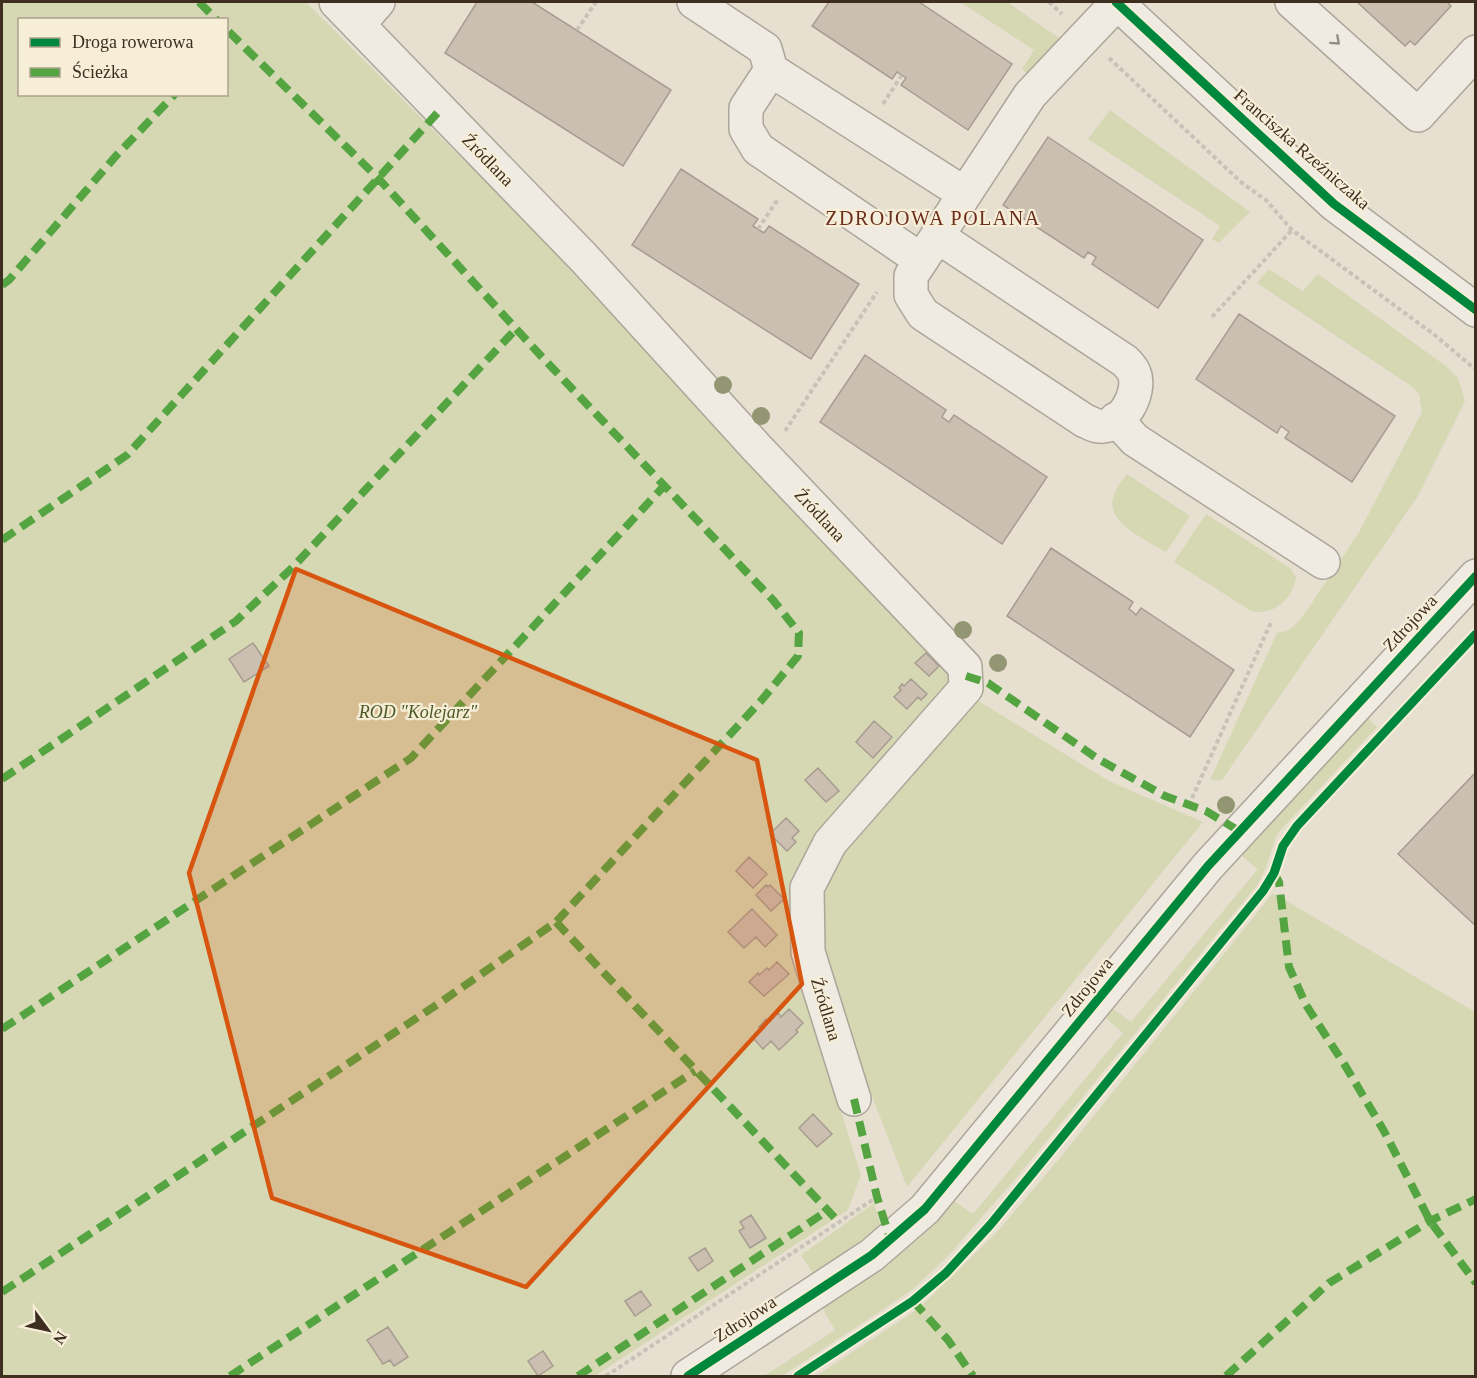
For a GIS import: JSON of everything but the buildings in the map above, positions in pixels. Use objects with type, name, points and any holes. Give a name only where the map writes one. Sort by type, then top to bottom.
[{"type":"street","points":[[694,2],[765,49],[771,70],[965,194]]},
{"type":"street","points":[[771,70],[746,108],[746,129],[758,149],[929,248],[1125,360],[1134,374],[1135,388],[1131,403],[1110,424],[1098,426],[1085,421],[923,314],[911,295],[910,276],[929,248],[965,194],[1030,95],[1117,2]]},
{"type":"street","name":"Franciszka Rzeźniczaka","points":[[1117,2],[1334,204],[1476,310]]},
{"type":"street","points":[[1292,2],[1418,115],[1476,52]]},
{"type":"street","name":"Źródlana","points":[[357,9],[764,455],[965,667],[966,688],[830,843],[807,888],[808,952],[854,1099]]},
{"type":"street","points":[[1116,419],[1135,440],[1323,562]]},
{"type":"street","name":"Zdrojowa","points":[[688,1377],[872,1255],[925,1209],[1208,867],[1476,576]]},
{"type":"path","points":[[577,30],[596,2]]},
{"type":"path","points":[[1049,2],[1242,183],[1266,200],[1292,230],[1437,336],[1476,370]]},
{"type":"path","points":[[882,105],[901,76]]},
{"type":"path","points":[[758,229],[781,194]]},
{"type":"path","points":[[1212,317],[1292,230]]},
{"type":"path","points":[[783,433],[883,284]]},
{"type":"path","points":[[1189,805],[1272,620]]},
{"type":"path","points":[[606,1377],[837,1220],[877,1197]]},
{"type":"highlighted area","points":[[296,569],[757,760],[802,984],[526,1287],[272,1198],[189,873]]},
{"type":"green space","name":"ROD \"Kolejarz\"","points":[[2,2],[306,2],[464,161],[486,174],[956,681],[814,846],[814,1026],[861,1175],[848,1210],[595,1376],[2,1376]]},
{"type":"green space","points":[[960,2],[1007,2],[1062,40],[1028,75],[1022,69],[1034,50]]},
{"type":"green space","points":[[1110,110],[1250,212],[1219,243],[1212,239],[1220,226],[1088,139]]},
{"type":"green space","points":[[1269,269],[1303,291],[1318,274],[1446,366],[1458,378],[1465,401],[1418,496],[1222,780],[1210,780],[1277,633],[1289,630],[1301,619],[1358,534],[1422,412],[1419,394],[1411,386],[1257,283]]},
{"type":"green space","points":[[1127,474],[1190,516],[1166,552],[1139,537],[1116,515],[1113,498]]},
{"type":"green space","points":[[1206,514],[1290,568],[1296,577],[1287,599],[1267,611],[1251,611],[1174,562]]},
{"type":"green space","points":[[972,697],[1109,781],[1203,822],[907,1187],[860,1065],[830,972],[815,893],[836,852]]},
{"type":"green space","points":[[1367,717],[1377,727],[1277,834],[1258,884],[1016,1178],[947,1257],[913,1289],[782,1376],[764,1376],[835,1330],[824,1312],[825,1307],[897,1257],[920,1237],[954,1201],[973,1214],[1123,1033],[1107,1019],[1107,1015],[1111,1010],[1115,1010],[1131,1022],[1258,869],[1243,857],[1242,851]]},
{"type":"green space","points":[[1273,893],[1475,1012],[1475,1376],[816,1376],[919,1308],[998,1231],[1059,1159]]},
{"type":"green space","points":[[874,1203],[881,1226],[815,1273],[812,1272],[801,1255]]},
{"type":"marked path","points":[[199,2],[215,18]]},
{"type":"marked path","points":[[2,1292],[441,1002],[556,922],[760,702],[798,656],[799,633],[773,600],[542,357],[378,178],[228,31]]},
{"type":"marked path","points":[[2,285],[9,280],[115,157],[173,96]]},
{"type":"marked path","points":[[2,540],[127,455],[440,110]]},
{"type":"marked path","points":[[2,779],[236,621],[293,567],[516,329]]},
{"type":"marked path","points":[[2,1029],[411,758],[664,486]]},
{"type":"marked path","points":[[966,676],[988,683],[1098,759],[1165,796],[1206,811],[1239,831]]},
{"type":"marked path","points":[[1274,873],[1279,882],[1289,967],[1306,1005],[1384,1131],[1430,1221],[1476,1283]]},
{"type":"marked path","points":[[556,922],[835,1218]]},
{"type":"marked path","points":[[230,1376],[695,1071]]},
{"type":"marked path","points":[[854,1099],[877,1197],[890,1239]]},
{"type":"marked path","points":[[1226,1376],[1329,1283],[1430,1221],[1476,1199]]},
{"type":"marked path","points":[[578,1376],[827,1211]]},
{"type":"marked path","points":[[913,1301],[948,1340],[973,1376]]},
{"type":"cycle path","points":[[1116,2],[1334,204],[1476,310]]},
{"type":"cycle path","points":[[688,1376],[872,1255],[925,1209],[1208,866],[1476,576]]},
{"type":"cycle path","points":[[798,1376],[913,1301],[946,1273],[991,1224],[1263,891],[1274,873],[1283,846],[1297,826],[1476,634]]},
{"type":"district","name":"ZDROJOWA POLANA","points":[[933,218]]}]
